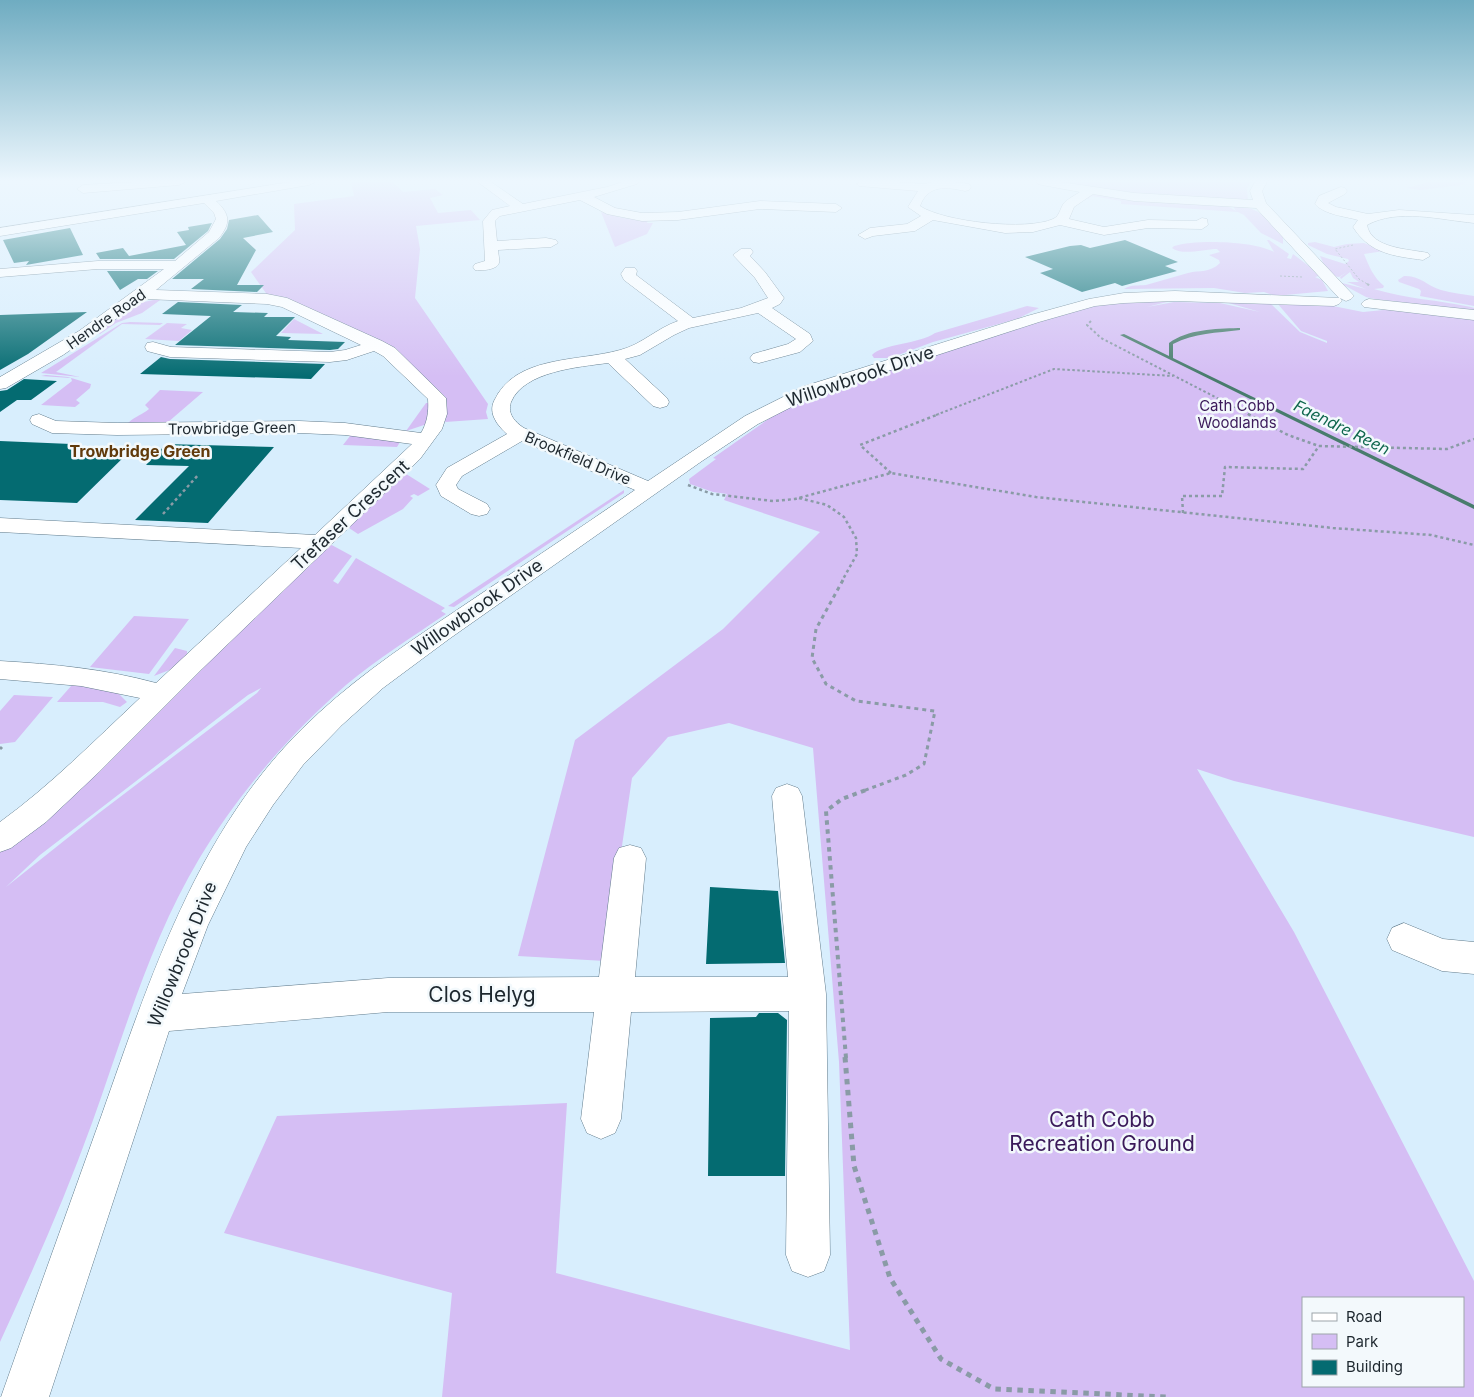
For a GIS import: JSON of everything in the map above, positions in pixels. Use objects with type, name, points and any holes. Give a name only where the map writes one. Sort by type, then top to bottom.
[{"type":"street","name":"Hendre Road","points":[[0,384],[72,344],[142,294],[200,247]]},
{"type":"street","points":[[480,266],[492,263],[492,247]]},
{"type":"street","points":[[1297,247],[1340,298]]},
{"type":"street","points":[[1386,247],[1423,256]]},
{"type":"street","points":[[123,265],[132,252]]},
{"type":"street","points":[[746,252],[740,255],[748,261],[776,298],[775,301],[760,307]]},
{"type":"street","points":[[0,273],[80,266],[179,265]]},
{"type":"street","points":[[630,271],[629,277],[690,323]]},
{"type":"street","name":"Trefaser Crescent","points":[[0,839],[35,813],[89,764],[413,455],[426,440],[438,416],[437,398],[389,352],[279,300],[142,294]]},
{"type":"street","name":"Willowbrook Drive","points":[[25,1397],[157,1014],[186,934],[209,884],[234,838],[264,794],[315,734],[344,705],[390,667],[731,433],[796,396],[842,379],[1066,309],[1108,300],[1157,296],[1340,298],[1340,305],[1354,308],[1366,308],[1369,304],[1474,315]]},
{"type":"street","points":[[759,358],[794,348],[805,340],[804,337],[760,307]]},
{"type":"street","name":"Brookfield Drive","points":[[650,490],[511,428],[501,412],[506,394],[516,384],[530,375],[549,368],[612,357],[638,349],[660,334],[690,323],[760,307]]},
{"type":"street","points":[[153,347],[170,352],[330,357],[346,355],[376,345]]},
{"type":"street","points":[[612,357],[660,402]]},
{"type":"street","name":"Trowbridge Green","points":[[39,420],[52,427],[125,429],[299,427],[345,430],[426,440]]},
{"type":"street","points":[[479,509],[448,492],[446,485],[454,472],[521,434]]},
{"type":"street","points":[[0,525],[320,542]]},
{"type":"street","points":[[0,670],[75,675],[122,683],[161,694]]},
{"type":"street","points":[[787,796],[808,994],[808,1254]]},
{"type":"street","points":[[601,1120],[630,858]]},
{"type":"street","points":[[1404,939],[1442,955],[1474,958]]},
{"type":"street","name":"Clos Helyg","points":[[157,1014],[388,994],[808,994]]},
{"type":"path","points":[[1338,247],[1335,248],[1359,279],[1376,288]]},
{"type":"path","points":[[1280,276],[1306,278]]},
{"type":"path","points":[[1093,319],[1087,325],[1101,338],[1288,435],[1319,446],[1447,449],[1474,439]]},
{"type":"path","points":[[892,473],[860,445],[1054,369],[1176,377]]},
{"type":"path","points":[[1183,513],[1182,496],[1222,496],[1225,467],[1302,469],[1319,446]]},
{"type":"path","points":[[680,482],[712,494],[773,501],[799,498],[892,473],[1036,497],[1334,528],[1431,535],[1474,545]]},
{"type":"path","points":[[146,532],[199,474]]},
{"type":"path","points":[[799,498],[827,505],[844,517],[856,538],[857,554],[816,629],[812,658],[826,684],[856,701],[935,711],[924,764],[906,776],[842,799],[826,810],[854,1166],[890,1278],[941,1358],[994,1389],[1168,1397]]},
{"type":"green space","points":[[277,247],[420,247],[415,298],[488,404],[486,412],[488,419],[445,422],[446,415],[394,350],[268,296],[251,272]]},
{"type":"green space","points":[[1173,247],[1262,247],[1274,252],[1271,247],[1279,247],[1289,254],[1287,258],[1291,259],[1293,254],[1319,276],[1315,277],[1322,280],[1328,291],[1273,295],[1264,292],[1245,293],[1214,288],[1124,289],[1188,273],[1209,270],[1220,263],[1219,260],[1209,255],[1220,252],[1217,249],[1181,252]]},
{"type":"green space","points":[[1313,247],[1374,247],[1384,251],[1364,254],[1374,275],[1384,286],[1383,288],[1374,289],[1398,295],[1471,307],[1474,308],[1474,312],[1366,297],[1338,282],[1366,289],[1347,282],[1359,282],[1353,278],[1350,272],[1341,279],[1340,277],[1347,272],[1339,277],[1333,276],[1325,267],[1320,256],[1345,264],[1349,261],[1348,259],[1327,254]]},
{"type":"green space","points":[[1404,276],[1415,277],[1441,290],[1474,296],[1474,306],[1420,296],[1421,291],[1419,289],[1399,282],[1398,280]]},
{"type":"green space","points":[[163,298],[142,313],[116,323],[100,334],[96,334],[139,303]]},
{"type":"green space","name":"Cath Cobb Recreation Ground","points":[[1171,301],[1147,307],[1174,302],[1220,303],[1260,312],[1225,302],[1269,302],[1300,332],[1327,343],[1327,341],[1301,331],[1277,303],[1323,304],[1363,312],[1394,309],[1474,319],[1474,837],[1234,781],[1197,769],[1294,932],[1474,1281],[1474,1397],[442,1397],[452,1293],[224,1233],[277,1116],[567,1103],[556,1273],[850,1350],[839,1062],[813,748],[729,723],[668,737],[632,778],[605,961],[518,956],[575,740],[723,629],[820,532],[724,500],[727,494],[713,492],[690,484],[689,479],[716,459],[713,458],[777,413],[812,395],[1069,312],[1105,304]]},
{"type":"green space","points":[[1027,306],[1039,308],[1017,319],[933,342],[890,358],[874,358],[872,355],[884,348],[920,340],[935,333]]},
{"type":"green space","points":[[294,319],[323,334],[281,333]]},
{"type":"green space","points":[[122,323],[163,323],[160,325],[122,324],[56,372],[80,377],[41,373]]},
{"type":"green space","points":[[167,323],[187,324],[181,328],[192,330],[179,341],[145,339]]},
{"type":"green space","points":[[41,376],[68,377],[91,384],[90,388],[76,400],[80,403],[75,407],[41,405],[72,381],[71,378]]},
{"type":"green space","points":[[160,390],[203,392],[167,423],[128,423],[149,409],[145,405]]},
{"type":"green space","points":[[426,403],[431,403],[427,424],[406,431]]},
{"type":"green space","points":[[355,435],[400,442],[397,447],[343,445],[350,436]]},
{"type":"green space","points":[[403,472],[430,489],[418,496],[414,494],[410,496],[413,498],[403,509],[358,534],[346,526]]},
{"type":"green space","points":[[624,490],[624,493],[454,607],[448,606]]},
{"type":"green space","points":[[328,543],[352,556],[333,581],[338,584],[356,558],[445,608],[441,611],[446,614],[358,675],[304,724],[266,766],[230,811],[199,859],[166,922],[152,955],[71,1179],[0,1342],[0,845]],"holes":[[[261,688],[257,693],[99,813],[6,887],[40,855],[248,695]]]},
{"type":"green space","points":[[134,616],[189,619],[149,674],[90,667]]},
{"type":"green space","points":[[175,648],[187,651],[187,656],[172,669],[154,676]]},
{"type":"green space","points":[[79,683],[116,691],[127,702],[120,707],[103,702],[57,702],[72,685]]},
{"type":"green space","points":[[14,695],[53,697],[15,742],[0,744],[0,711]]},
{"type":"building","points":[[6,247],[79,247],[83,255],[26,265],[29,261],[14,263]]},
{"type":"building","points":[[175,247],[188,247],[174,259],[100,259],[96,253],[123,248],[129,256]]},
{"type":"building","points":[[210,247],[253,247],[256,250],[237,285],[264,285],[257,292],[191,289],[204,279],[172,279]]},
{"type":"building","points":[[1065,247],[1142,247],[1178,262],[1165,266],[1177,271],[1122,286],[1115,283],[1082,292],[1040,273],[1053,269],[1025,257]]},
{"type":"building","points":[[107,271],[158,271],[147,279],[138,279],[120,290]]},
{"type":"building","points":[[178,302],[242,305],[233,312],[268,313],[264,317],[295,317],[276,336],[291,337],[288,340],[345,342],[338,349],[330,350],[175,345],[211,316],[162,314]]},
{"type":"building","points":[[87,312],[28,354],[0,370],[0,315]]},
{"type":"building","points":[[161,357],[170,359],[325,364],[311,379],[140,374]]},
{"type":"building","points":[[24,379],[57,381],[31,400],[17,400],[0,412],[0,391],[7,390]]},
{"type":"building","points":[[0,441],[71,444],[68,447],[131,450],[77,503],[0,500]]},
{"type":"building","points":[[166,444],[274,447],[208,523],[135,520],[189,466],[146,465]]},
{"type":"building","points":[[710,887],[778,891],[785,963],[706,964]]},
{"type":"building","points":[[759,1013],[778,1013],[787,1020],[785,1176],[708,1176],[710,1018],[756,1017]]},
{"type":"waterway","name":"Faendre Reen","points":[[1171,359],[1171,343],[1179,339],[1203,332],[1238,329]]},
{"type":"waterway","name":"Faendre Reen","points":[[1122,335],[1171,359]]},
{"type":"waterway","name":"Faendre Reen","points":[[1171,359],[1474,507]]},
{"type":"district","name":"Trowbridge Green","points":[[140,451]]},
{"type":"park label","name":"Cath Cobb Woodlands","points":[[1237,414]]}]
